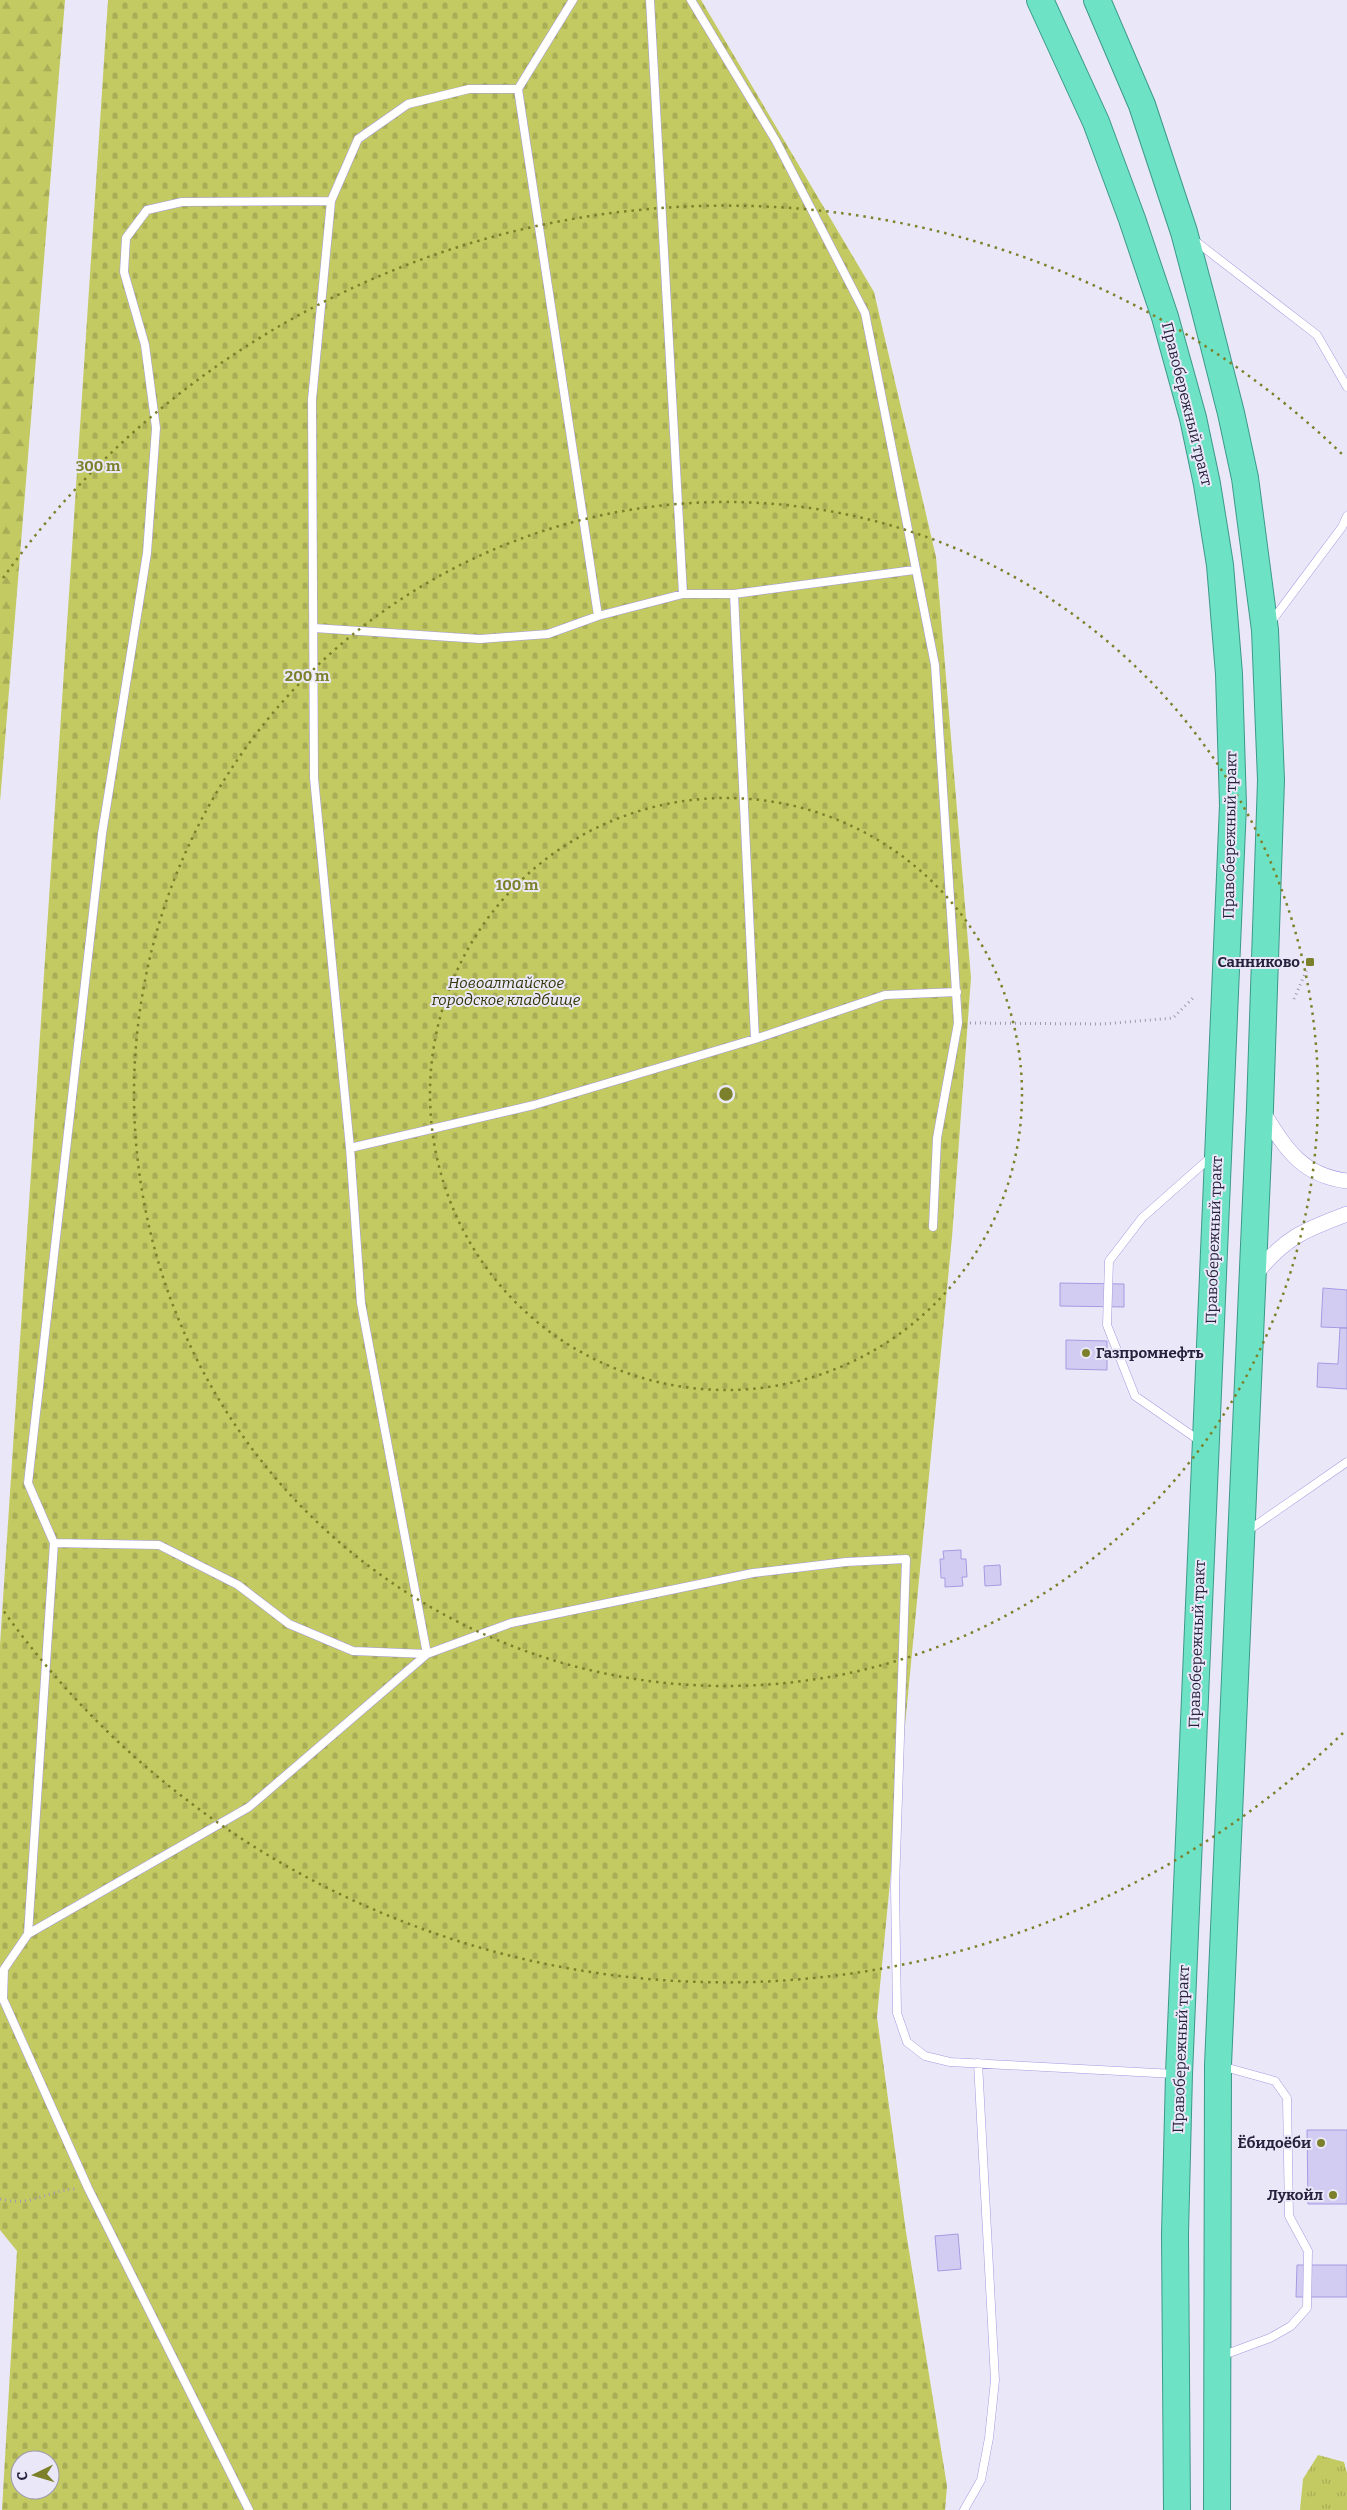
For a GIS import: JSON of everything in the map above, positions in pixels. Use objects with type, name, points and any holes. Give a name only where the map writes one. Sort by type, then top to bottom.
[{"type":"highway","points":[[1097,0],[1142,105],[1184,232],[1229,403],[1243,469],[1258,561],[1265,630],[1271,780],[1260,1108],[1218,2065],[1217,2510]]},
{"type":"highway","name":"Правобережный тракт","points":[[1042,3],[1096,122],[1166,317],[1193,418],[1207,484],[1220,565],[1229,674],[1233,805],[1179,2074],[1175,2234],[1177,2510]]},
{"type":"highway","points":[[1162,2510],[1175,2234]]},
{"type":"street","points":[[1260,1108],[1286,1149],[1306,1168],[1330,1179],[1347,1181]]},
{"type":"street","points":[[1252,1278],[1282,1244],[1308,1228],[1347,1214]]},
{"type":"lane","points":[[573,0],[518,89],[598,616]]},
{"type":"lane","points":[[650,0],[684,594]]},
{"type":"lane","points":[[691,0],[776,141],[865,313],[934,664],[958,1023],[937,1138],[933,1227]]},
{"type":"lane","points":[[426,1654],[361,1303],[350,1148],[314,778],[312,400],[330,201],[358,139],[408,104],[468,88],[518,89]]},
{"type":"lane","points":[[28,1934],[54,1543],[28,1483],[102,834],[147,553],[156,428],[145,345],[124,272],[126,238],[147,210],[182,202],[330,201]]},
{"type":"lane","points":[[1184,232],[1317,335],[1347,387]]},
{"type":"lane","points":[[1265,630],[1342,527],[1347,516]]},
{"type":"lane","points":[[314,628],[480,639],[548,634],[598,616],[684,594],[734,594],[914,570]]},
{"type":"lane","points":[[734,594],[755,1039]]},
{"type":"lane","points":[[350,1148],[534,1105],[755,1039],[885,996],[957,992]]},
{"type":"lane","points":[[1206,1445],[1136,1396],[1107,1325],[1109,1261],[1142,1218],[1217,1152]]},
{"type":"lane","points":[[1241,1536],[1347,1462]]},
{"type":"lane","points":[[54,1543],[159,1544],[238,1585],[289,1624],[353,1651],[426,1654]]},
{"type":"lane","points":[[248,2510],[88,2188],[3,1999],[4,1969],[28,1934],[249,1807],[426,1654],[511,1623],[753,1573],[846,1562],[906,1559],[895,1886],[897,2013],[907,2042],[925,2056],[950,2062],[1179,2074]]},
{"type":"lane","points":[[964,2510],[980,2480],[989,2438],[995,2380],[978,2063]]},
{"type":"lane","points":[[1217,2357],[1270,2338],[1291,2326],[1307,2308],[1308,2251],[1289,2216],[1287,2098],[1274,2081],[1218,2065]]},
{"type":"path","points":[[1294,1000],[1310,962]]},
{"type":"path","points":[[958,1023],[1103,1024],[1172,1018],[1195,996]]},
{"type":"path","points":[[0,2199],[15,2202],[34,2201],[63,2191],[88,2188]]},
{"type":"green space","points":[[0,0],[65,0],[0,802]]},
{"type":"green space","name":"Новоалтайское городское кладбище","points":[[108,0],[701,0],[874,292],[936,557],[971,978],[952,1237],[877,2017],[906,2232],[947,2486],[945,2510],[2,2510],[17,2251],[0,2230],[0,1645]]},
{"type":"green space","points":[[1318,2455],[1344,2462],[1347,2473],[1347,2510],[1300,2510],[1303,2479]]},
{"type":"building","points":[[1060,1283],[1124,1284],[1124,1307],[1060,1306]]},
{"type":"building","points":[[1323,1288],[1347,1290],[1347,1328],[1321,1327]]},
{"type":"building","points":[[1340,1328],[1347,1328],[1347,1389],[1317,1387],[1318,1363],[1338,1364]]},
{"type":"building","points":[[1066,1340],[1107,1341],[1107,1370],[1066,1369]]},
{"type":"building","points":[[961,1550],[961,1559],[966,1559],[967,1577],[962,1577],[963,1586],[945,1587],[945,1578],[941,1578],[940,1559],[944,1559],[943,1551]]},
{"type":"building","points":[[1000,1565],[1001,1585],[985,1586],[984,1566]]},
{"type":"building","points":[[1307,2130],[1347,2130],[1347,2204],[1308,2204]]},
{"type":"building","points":[[958,2234],[961,2269],[938,2271],[935,2236]]},
{"type":"building","points":[[1297,2265],[1347,2265],[1347,2297],[1296,2297]]},
{"type":"place","name":"Санниково","points":[[1310,962]]},
{"type":"place","name":"Газпромнефть","points":[[1086,1353]]},
{"type":"place","name":"Ёбидоёби","points":[[1321,2143]]},
{"type":"place","name":"Лукойл","points":[[1333,2195]]}]
